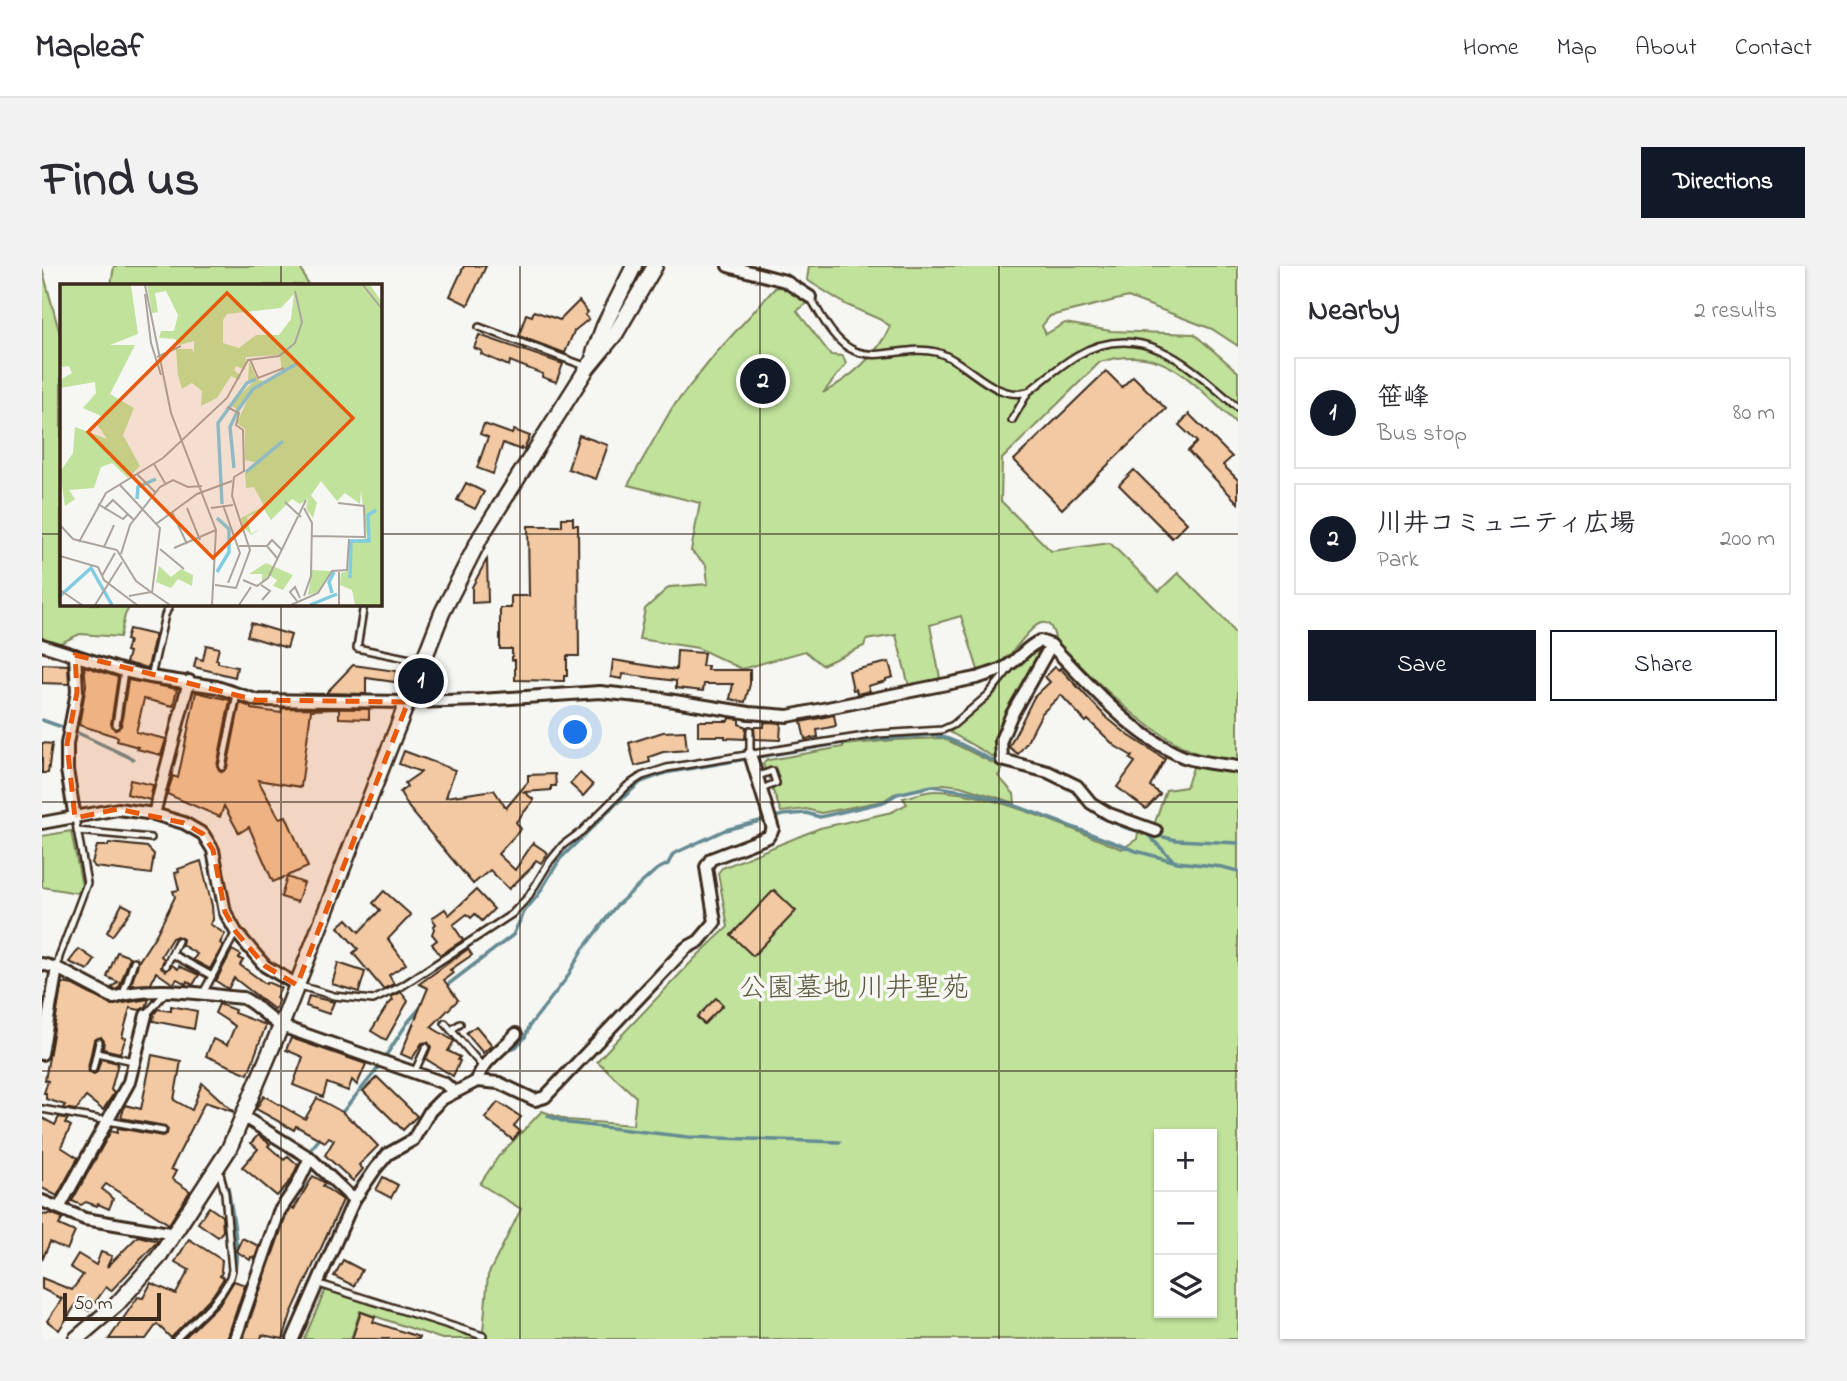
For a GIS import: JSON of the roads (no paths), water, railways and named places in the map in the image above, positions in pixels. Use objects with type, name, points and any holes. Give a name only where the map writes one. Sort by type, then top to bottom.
[{"type":"street","points":[[588,367],[604,326],[634,266]]},
{"type":"street","points":[[76,1339],[117,1304],[158,1258],[218,1167],[244,1117],[281,1027],[442,614],[481,536],[588,367],[616,333],[655,266]]},
{"type":"street","points":[[728,266],[785,281],[810,297]]},
{"type":"street","points":[[42,645],[124,671],[189,681],[256,700],[408,702],[600,692],[656,698],[750,714],[788,716],[976,678],[999,671],[1013,662],[1028,646],[1040,641],[1051,645],[1103,698],[1143,733],[1184,757],[1238,767]]},
{"type":"street","points":[[1051,645],[1011,716],[1001,740],[1002,760],[1048,772],[1077,786],[1091,803],[1109,814],[1156,831]]},
{"type":"street","points":[[75,655],[77,692],[67,744],[67,770],[75,818]]},
{"type":"street","points":[[154,814],[189,681]]},
{"type":"street","points":[[293,1339],[354,1200],[388,1154],[413,1140],[430,1111],[442,1099],[477,1081],[499,1083],[535,1100],[545,1097],[686,948],[699,941],[715,922],[706,867],[711,859],[768,836],[773,829],[750,754]]},
{"type":"street","points":[[42,823],[118,809],[154,814],[184,823],[203,834],[213,850],[225,912],[236,932],[265,966],[297,985]]},
{"type":"street","points":[[42,964],[57,968],[114,998],[123,994],[166,992],[243,998],[281,1027],[444,1083],[454,1093]]},
{"type":"street","points":[[42,1055],[57,968]]},
{"type":"street","points":[[59,1208],[129,1082],[146,1015]]},
{"type":"street","points":[[477,1081],[478,1071],[516,1034]]},
{"type":"street","points":[[244,1117],[310,1158],[354,1200]]},
{"type":"street","points":[[235,1339],[279,1212],[310,1158]]},
{"type":"street","points":[[44,1204],[85,1219],[175,1234]]},
{"type":"lane","points":[[810,297],[835,337],[853,350],[869,354],[919,349],[938,352],[1003,391],[1019,394],[1028,391],[1077,355],[1125,342],[1146,345],[1169,353],[1193,369],[1238,408]]},
{"type":"lane","points":[[479,327],[588,367]]},
{"type":"lane","points":[[1012,420],[1028,391]]},
{"type":"lane","points":[[151,677],[169,606]]},
{"type":"lane","points":[[364,606],[357,648],[424,662]]},
{"type":"lane","points":[[297,985],[334,996],[373,1000],[402,986],[512,914],[528,897],[563,845],[582,831],[626,786],[642,776],[667,768],[877,734],[942,730],[953,725],[988,695],[1006,675],[1013,662]]},
{"type":"lane","points":[[116,725],[124,671]]},
{"type":"lane","points":[[222,767],[237,694]]},
{"type":"lane","points":[[750,730],[750,754]]},
{"type":"lane","points":[[756,777],[772,771],[776,783],[760,789]]},
{"type":"lane","points":[[57,968],[87,883],[75,818]]},
{"type":"lane","points":[[77,831],[151,838]]},
{"type":"lane","points":[[202,994],[236,932]]},
{"type":"lane","points":[[166,966],[178,941]]},
{"type":"lane","points":[[172,954],[212,976]]},
{"type":"lane","points":[[123,994],[134,961]]},
{"type":"lane","points":[[146,1015],[166,992]]},
{"type":"lane","points":[[444,1023],[483,1067]]},
{"type":"lane","points":[[451,1030],[460,1024]]},
{"type":"lane","points":[[93,1069],[99,1042]]},
{"type":"lane","points":[[414,1073],[426,1047]]},
{"type":"lane","points":[[97,1053],[133,1061]]},
{"type":"lane","points":[[42,1109],[163,1131]]},
{"type":"lane","points":[[176,1339],[220,1294],[230,1279],[225,1193],[218,1167]]},
{"type":"lane","points":[[316,1283],[483,1336]]},
{"type":"waterway","points":[[42,720],[76,732],[133,759]]},
{"type":"waterway","points":[[446,986],[513,935],[524,912],[560,859],[615,805],[641,782],[665,773],[856,741],[934,735],[1024,771]]},
{"type":"waterway","points":[[1035,773],[1060,783]]},
{"type":"waterway","points":[[509,1050],[525,1037],[530,1025],[566,979],[583,949],[615,907],[656,870],[668,864],[673,854],[725,830],[783,815],[806,813],[820,817],[884,802],[897,794],[932,786],[970,792],[1008,803],[1136,851],[1177,862],[1238,871]]},
{"type":"waterway","points":[[1067,786],[1100,817],[1126,828],[1176,840],[1238,843]]},
{"type":"waterway","points":[[1148,835],[1172,859]]},
{"type":"waterway","points":[[340,1115],[375,1072],[421,1007]]},
{"type":"waterway","points":[[548,1116],[568,1123],[688,1137],[840,1142]]},
{"type":"waterway","points":[[312,1148],[321,1137]]},
{"type":"waterway","points":[[224,1293],[231,1283],[236,1257],[235,1227],[228,1187]]},
{"type":"place","name":"川井コミュニティ広場","points":[[763,381]]},
{"type":"place","name":"笹峰","points":[[421,681]]},
{"type":"park label","name":"公園墓地 川井聖苑","points":[[854,989]]}]
